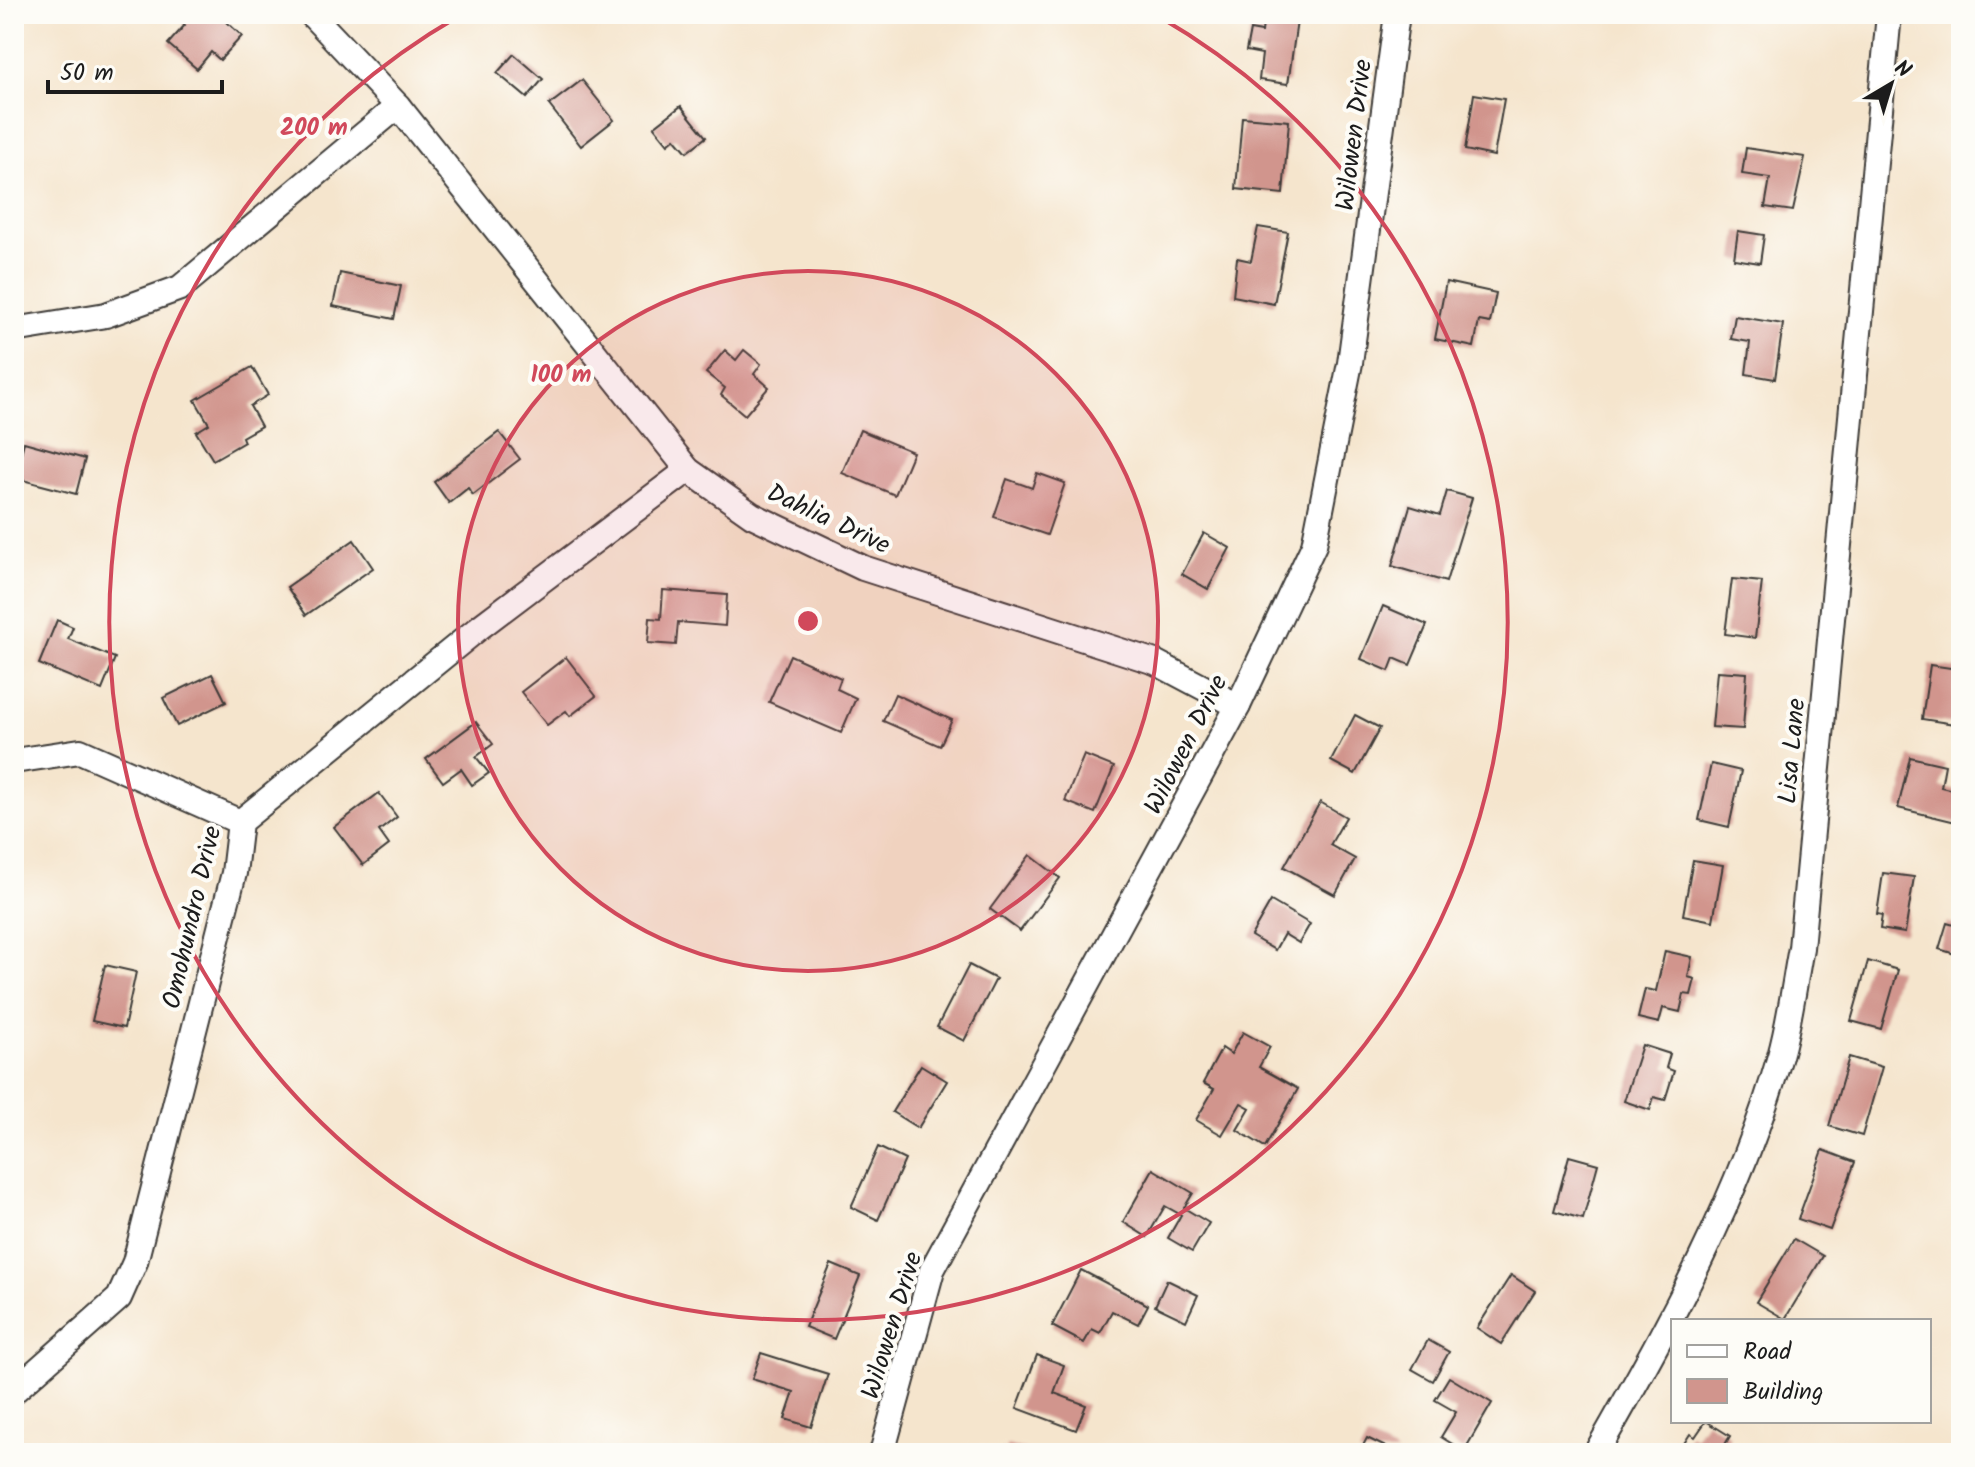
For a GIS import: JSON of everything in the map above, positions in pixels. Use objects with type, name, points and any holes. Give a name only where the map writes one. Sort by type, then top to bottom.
[{"type":"street","name":"Dahlia Drive","points":[[311,14],[398,106],[688,470],[752,515],[795,539],[863,568],[1155,662],[1238,706]]},
{"type":"street","name":"Wilowen Drive","points":[[882,1453],[932,1270],[1238,706],[1314,545],[1350,363],[1397,14]]},
{"type":"street","name":"Lisa Lane","points":[[1596,1453],[1647,1365],[1698,1265],[1749,1144],[1780,1054],[1801,948],[1889,14]]},
{"type":"street","points":[[14,330],[106,315],[180,288],[398,106]]},
{"type":"street","name":"Omohundro Drive","points":[[14,1391],[119,1298],[135,1262],[234,873],[240,822],[480,627],[688,470]]},
{"type":"street","points":[[14,761],[80,751],[240,822]]},
{"type":"building","points":[[181,14],[218,14],[242,36],[220,60],[211,52],[197,69],[168,44],[185,25],[178,18]]},
{"type":"building","points":[[1264,14],[1298,14],[1288,84],[1259,80],[1262,54],[1246,51],[1250,30],[1262,32]]},
{"type":"building","points":[[514,54],[543,79],[527,98],[497,73]]},
{"type":"building","points":[[582,80],[614,120],[581,146],[549,105]]},
{"type":"building","points":[[1474,94],[1504,99],[1494,156],[1465,150]]},
{"type":"building","points":[[681,106],[706,137],[687,152],[675,138],[668,144],[654,127]]},
{"type":"building","points":[[1242,117],[1289,121],[1283,194],[1236,189]]},
{"type":"building","points":[[1746,148],[1805,157],[1793,211],[1765,207],[1770,178],[1742,174]]},
{"type":"building","points":[[1258,227],[1288,232],[1274,304],[1233,296],[1237,258],[1251,261]]},
{"type":"building","points":[[1738,231],[1764,235],[1760,263],[1734,259]]},
{"type":"building","points":[[340,273],[401,286],[394,319],[333,306]]},
{"type":"building","points":[[1446,282],[1496,293],[1490,323],[1479,321],[1474,347],[1435,339]]},
{"type":"building","points":[[1735,316],[1783,324],[1775,379],[1746,374],[1750,342],[1731,339]]},
{"type":"building","points":[[725,350],[736,360],[744,350],[761,364],[754,374],[769,387],[745,415],[721,395],[725,388],[706,373]]},
{"type":"building","points":[[252,367],[268,395],[250,406],[261,426],[242,437],[244,442],[213,460],[196,432],[209,424],[195,400]]},
{"type":"building","points":[[860,430],[913,452],[895,495],[842,473]]},
{"type":"building","points":[[499,432],[520,459],[473,495],[468,488],[449,503],[434,482]]},
{"type":"building","points":[[24,442],[85,459],[76,494],[15,478]]},
{"type":"building","points":[[1037,473],[1065,483],[1047,535],[994,517],[1007,479],[1032,488]]},
{"type":"building","points":[[1447,491],[1472,498],[1446,582],[1392,566],[1410,506],[1440,515]]},
{"type":"building","points":[[1204,533],[1230,548],[1208,589],[1182,574]]},
{"type":"building","points":[[354,540],[373,568],[306,615],[287,587]]},
{"type":"building","points":[[1732,579],[1762,582],[1755,638],[1725,634]]},
{"type":"building","points":[[663,590],[727,595],[725,626],[678,622],[676,645],[648,643],[650,618],[661,619]]},
{"type":"building","points":[[1383,606],[1427,625],[1410,665],[1394,658],[1389,671],[1361,659]]},
{"type":"building","points":[[57,620],[73,627],[68,639],[115,658],[102,690],[39,664]]},
{"type":"building","points":[[790,655],[841,678],[837,689],[856,698],[841,733],[769,702]]},
{"type":"building","points":[[566,657],[596,696],[570,716],[566,711],[547,725],[521,692]]},
{"type":"building","points":[[1930,665],[1958,669],[1954,697],[1961,698],[1961,725],[1922,719]]},
{"type":"building","points":[[1717,671],[1747,673],[1743,729],[1712,727]]},
{"type":"building","points":[[212,674],[226,702],[177,726],[163,698]]},
{"type":"building","points":[[895,694],[952,720],[940,746],[883,721]]},
{"type":"building","points":[[1355,715],[1380,728],[1355,774],[1331,761]]},
{"type":"building","points":[[476,722],[493,744],[476,757],[489,773],[472,785],[461,769],[443,782],[426,759]]},
{"type":"building","points":[[1084,755],[1114,767],[1095,813],[1065,801]]},
{"type":"building","points":[[1910,757],[1945,765],[1941,787],[1961,792],[1960,823],[1898,808]]},
{"type":"building","points":[[1711,764],[1741,771],[1729,827],[1699,820]]},
{"type":"building","points":[[379,793],[397,817],[379,831],[389,845],[363,865],[334,827]]},
{"type":"building","points":[[1320,802],[1346,817],[1330,845],[1355,859],[1335,895],[1284,867]]},
{"type":"building","points":[[1030,855],[1060,878],[1020,931],[990,909]]},
{"type":"building","points":[[1693,860],[1723,865],[1713,921],[1683,915]]},
{"type":"building","points":[[1883,873],[1914,877],[1905,933],[1880,929],[1882,915],[1877,914]]},
{"type":"building","points":[[1271,901],[1310,924],[1299,943],[1284,934],[1275,950],[1251,936]]},
{"type":"building","points":[[1947,923],[1961,927],[1961,956],[1939,949]]},
{"type":"building","points":[[1665,951],[1692,957],[1688,977],[1695,979],[1691,995],[1684,994],[1680,1012],[1663,1008],[1659,1023],[1638,1018],[1645,989],[1656,991]]},
{"type":"building","points":[[1868,961],[1898,970],[1881,1029],[1851,1021]]},
{"type":"building","points":[[105,965],[136,972],[124,1028],[92,1021]]},
{"type":"building","points":[[969,965],[996,979],[964,1041],[937,1027]]},
{"type":"building","points":[[1243,1032],[1270,1047],[1259,1067],[1298,1089],[1265,1147],[1237,1130],[1250,1108],[1241,1103],[1222,1135],[1196,1120],[1214,1089],[1203,1083],[1222,1048],[1231,1054]]},
{"type":"building","points":[[1642,1045],[1670,1054],[1666,1068],[1674,1071],[1665,1100],[1654,1097],[1650,1110],[1624,1101]]},
{"type":"building","points":[[1849,1057],[1882,1067],[1862,1136],[1829,1126]]},
{"type":"building","points":[[921,1065],[947,1081],[918,1128],[892,1112]]},
{"type":"building","points":[[878,1147],[905,1160],[878,1220],[851,1207]]},
{"type":"building","points":[[1823,1150],[1855,1162],[1830,1230],[1798,1219]]},
{"type":"building","points":[[1569,1156],[1598,1164],[1583,1219],[1554,1211]]},
{"type":"building","points":[[1153,1169],[1193,1193],[1184,1208],[1209,1223],[1192,1252],[1168,1238],[1181,1215],[1165,1206],[1147,1237],[1123,1222]]},
{"type":"building","points":[[1794,1239],[1823,1256],[1785,1319],[1756,1302]]},
{"type":"building","points":[[831,1264],[860,1276],[834,1339],[805,1327]]},
{"type":"building","points":[[1081,1270],[1148,1305],[1138,1324],[1112,1311],[1100,1333],[1092,1329],[1084,1343],[1052,1326]]},
{"type":"building","points":[[1511,1275],[1535,1291],[1501,1344],[1477,1328]]},
{"type":"building","points":[[1167,1280],[1198,1295],[1186,1321],[1155,1306]]},
{"type":"building","points":[[1428,1340],[1449,1352],[1433,1381],[1412,1369]]},
{"type":"building","points":[[761,1353],[828,1374],[811,1427],[785,1419],[794,1392],[752,1379]]},
{"type":"building","points":[[1037,1355],[1064,1365],[1054,1393],[1086,1405],[1076,1430],[1017,1408]]},
{"type":"building","points":[[1449,1377],[1492,1403],[1464,1451],[1441,1437],[1456,1412],[1435,1400]]},
{"type":"building","points":[[1705,1423],[1730,1436],[1720,1453],[1678,1453],[1690,1434],[1695,1437]]},
{"type":"building","points":[[1367,1438],[1398,1453],[1359,1453]]},
{"type":"building","points":[[1007,1445],[1033,1452],[1033,1453],[1005,1453]]}]
